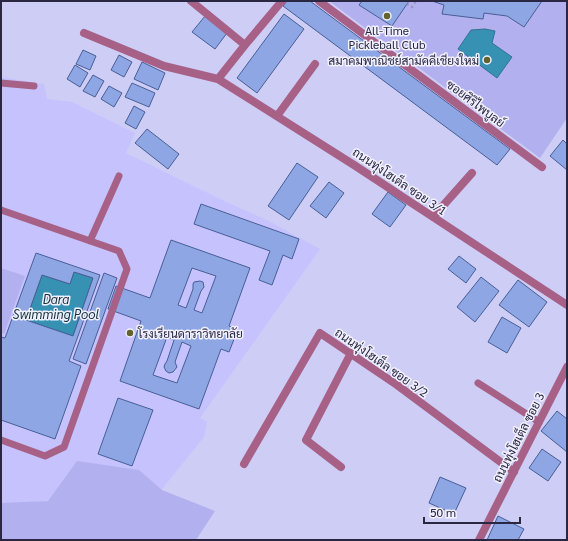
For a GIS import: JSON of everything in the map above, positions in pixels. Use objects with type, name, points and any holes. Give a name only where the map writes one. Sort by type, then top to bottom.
[{"type":"street","points":[[191,1],[245,45]]},
{"type":"street","points":[[218,79],[282,1]]},
{"type":"street","name":"ซอยศิริไพบูลย์","points":[[318,1],[542,167]]},
{"type":"street","name":"ถนนทุ่งโฮเต็ล ซอย 3/1","points":[[84,33],[164,66],[218,79],[354,165],[567,305]]},
{"type":"street","points":[[278,116],[315,64]]},
{"type":"street","points":[[433,217],[472,173]]},
{"type":"street","name":"ถนนทุ่งโฮเต็ล ซอย 3/2","points":[[244,464],[320,333],[397,385],[514,472]]},
{"type":"street","points":[[341,467],[306,440],[351,353]]},
{"type":"street","name":"ถนนทุ่งโฮเต็ล ซอย 3","points":[[479,540],[567,367]]},
{"type":"lane","points":[[1,83],[34,86]]},
{"type":"lane","points":[[90,241],[119,176]]},
{"type":"lane","points":[[1,210],[119,251],[127,269],[64,447],[45,456],[1,440]]},
{"type":"lane","points":[[478,383],[539,422]]},
{"type":"path","points":[[407,4],[412,7],[416,1]]},
{"type":"shaded area","name":"สมาคมพาณิชย์สามัคคีเชียงใหม่","points":[[329,1],[567,1],[567,118],[540,158]]},
{"type":"shaded area","name":"โรงเรียนดาราวิทยาลัย","points":[[1,77],[44,84],[47,99],[72,102],[135,133],[126,153],[224,201],[267,220],[320,249],[200,418],[207,422],[204,437],[162,489],[1,505]]},
{"type":"shaded area","points":[[1,268],[25,276],[4,334],[1,333]]},
{"type":"shaded area","points":[[77,461],[139,470],[162,490],[215,511],[196,540],[1,540],[1,503],[48,501]]},
{"type":"water","points":[[485,29],[495,31],[492,43],[512,57],[497,78],[458,49],[471,30]]},
{"type":"water","name":"Dara Swimming Pool","points":[[74,272],[93,278],[73,336],[26,320],[42,275],[70,284]]},
{"type":"building","points":[[287,1],[310,1],[510,149],[497,165],[283,6]]},
{"type":"building","name":"All-Time Pickleball Club","points":[[362,1],[409,1],[392,26],[359,5]]},
{"type":"building","points":[[432,1],[542,1],[524,27],[507,16],[484,13],[483,19],[442,14],[444,5]]},
{"type":"building","points":[[284,14],[304,29],[257,93],[237,78]]},
{"type":"building","points":[[205,16],[227,33],[215,49],[192,32]]},
{"type":"building","points":[[83,50],[96,56],[90,70],[76,64]]},
{"type":"building","points":[[119,55],[132,62],[124,77],[111,70]]},
{"type":"building","points":[[142,62],[165,73],[158,90],[134,79]]},
{"type":"building","points":[[75,65],[88,73],[80,87],[67,79]]},
{"type":"building","points":[[93,75],[104,81],[95,97],[83,91]]},
{"type":"building","points":[[132,83],[155,93],[149,107],[125,97]]},
{"type":"building","points":[[109,86],[122,93],[114,107],[101,99]]},
{"type":"building","points":[[134,106],[145,112],[136,129],[125,123]]},
{"type":"building","points":[[147,129],[179,154],[168,169],[135,143]]},
{"type":"building","points":[[563,140],[567,144],[567,170],[550,156]]},
{"type":"building","points":[[297,163],[318,177],[289,220],[268,206]]},
{"type":"building","points":[[329,182],[344,193],[326,218],[310,206]]},
{"type":"building","points":[[388,192],[406,205],[390,227],[372,214]]},
{"type":"building","points":[[201,204],[299,239],[292,259],[283,255],[272,285],[259,280],[270,251],[194,224]]},
{"type":"building","points":[[171,240],[250,268],[229,326],[238,329],[229,352],[221,349],[199,409],[120,381],[141,321],[108,309],[116,286],[150,298]],"holes":[[[192,268],[216,276],[202,313],[194,310],[204,287],[203,282],[194,282],[186,308],[178,305]],[[167,337],[174,340],[164,367],[169,373],[173,372],[177,367],[175,362],[182,342],[191,346],[177,383],[153,375]]]},
{"type":"building","points":[[36,253],[100,275],[69,361],[81,366],[55,439],[1,420],[1,337],[5,338]],"holes":[[[74,272],[93,278],[73,336],[26,320],[42,275],[70,284]]]},
{"type":"building","points":[[459,256],[476,269],[466,283],[448,269]]},
{"type":"building","points":[[104,273],[117,278],[86,364],[73,359]]},
{"type":"building","points":[[481,277],[499,291],[475,322],[457,307]]},
{"type":"building","points":[[518,280],[547,302],[529,327],[499,305]]},
{"type":"building","points":[[502,317],[521,328],[507,353],[488,342]]},
{"type":"building","points":[[118,398],[153,410],[132,466],[98,454]]},
{"type":"building","points":[[557,411],[567,419],[567,452],[541,431]]},
{"type":"building","points":[[542,449],[561,462],[548,481],[529,468]]},
{"type":"building","points":[[440,477],[466,488],[454,514],[429,503]]},
{"type":"building","points":[[498,516],[524,529],[518,540],[487,540]]},
{"type":"place","name":"All-Time Pickleball Club","points":[[387,16]]},
{"type":"place","name":"สมาคมพาณิชย์สามัคคีเชียงใหม่","points":[[487,60]]},
{"type":"place","name":"โรงเรียนดาราวิทยาลัย","points":[[130,333]]}]
